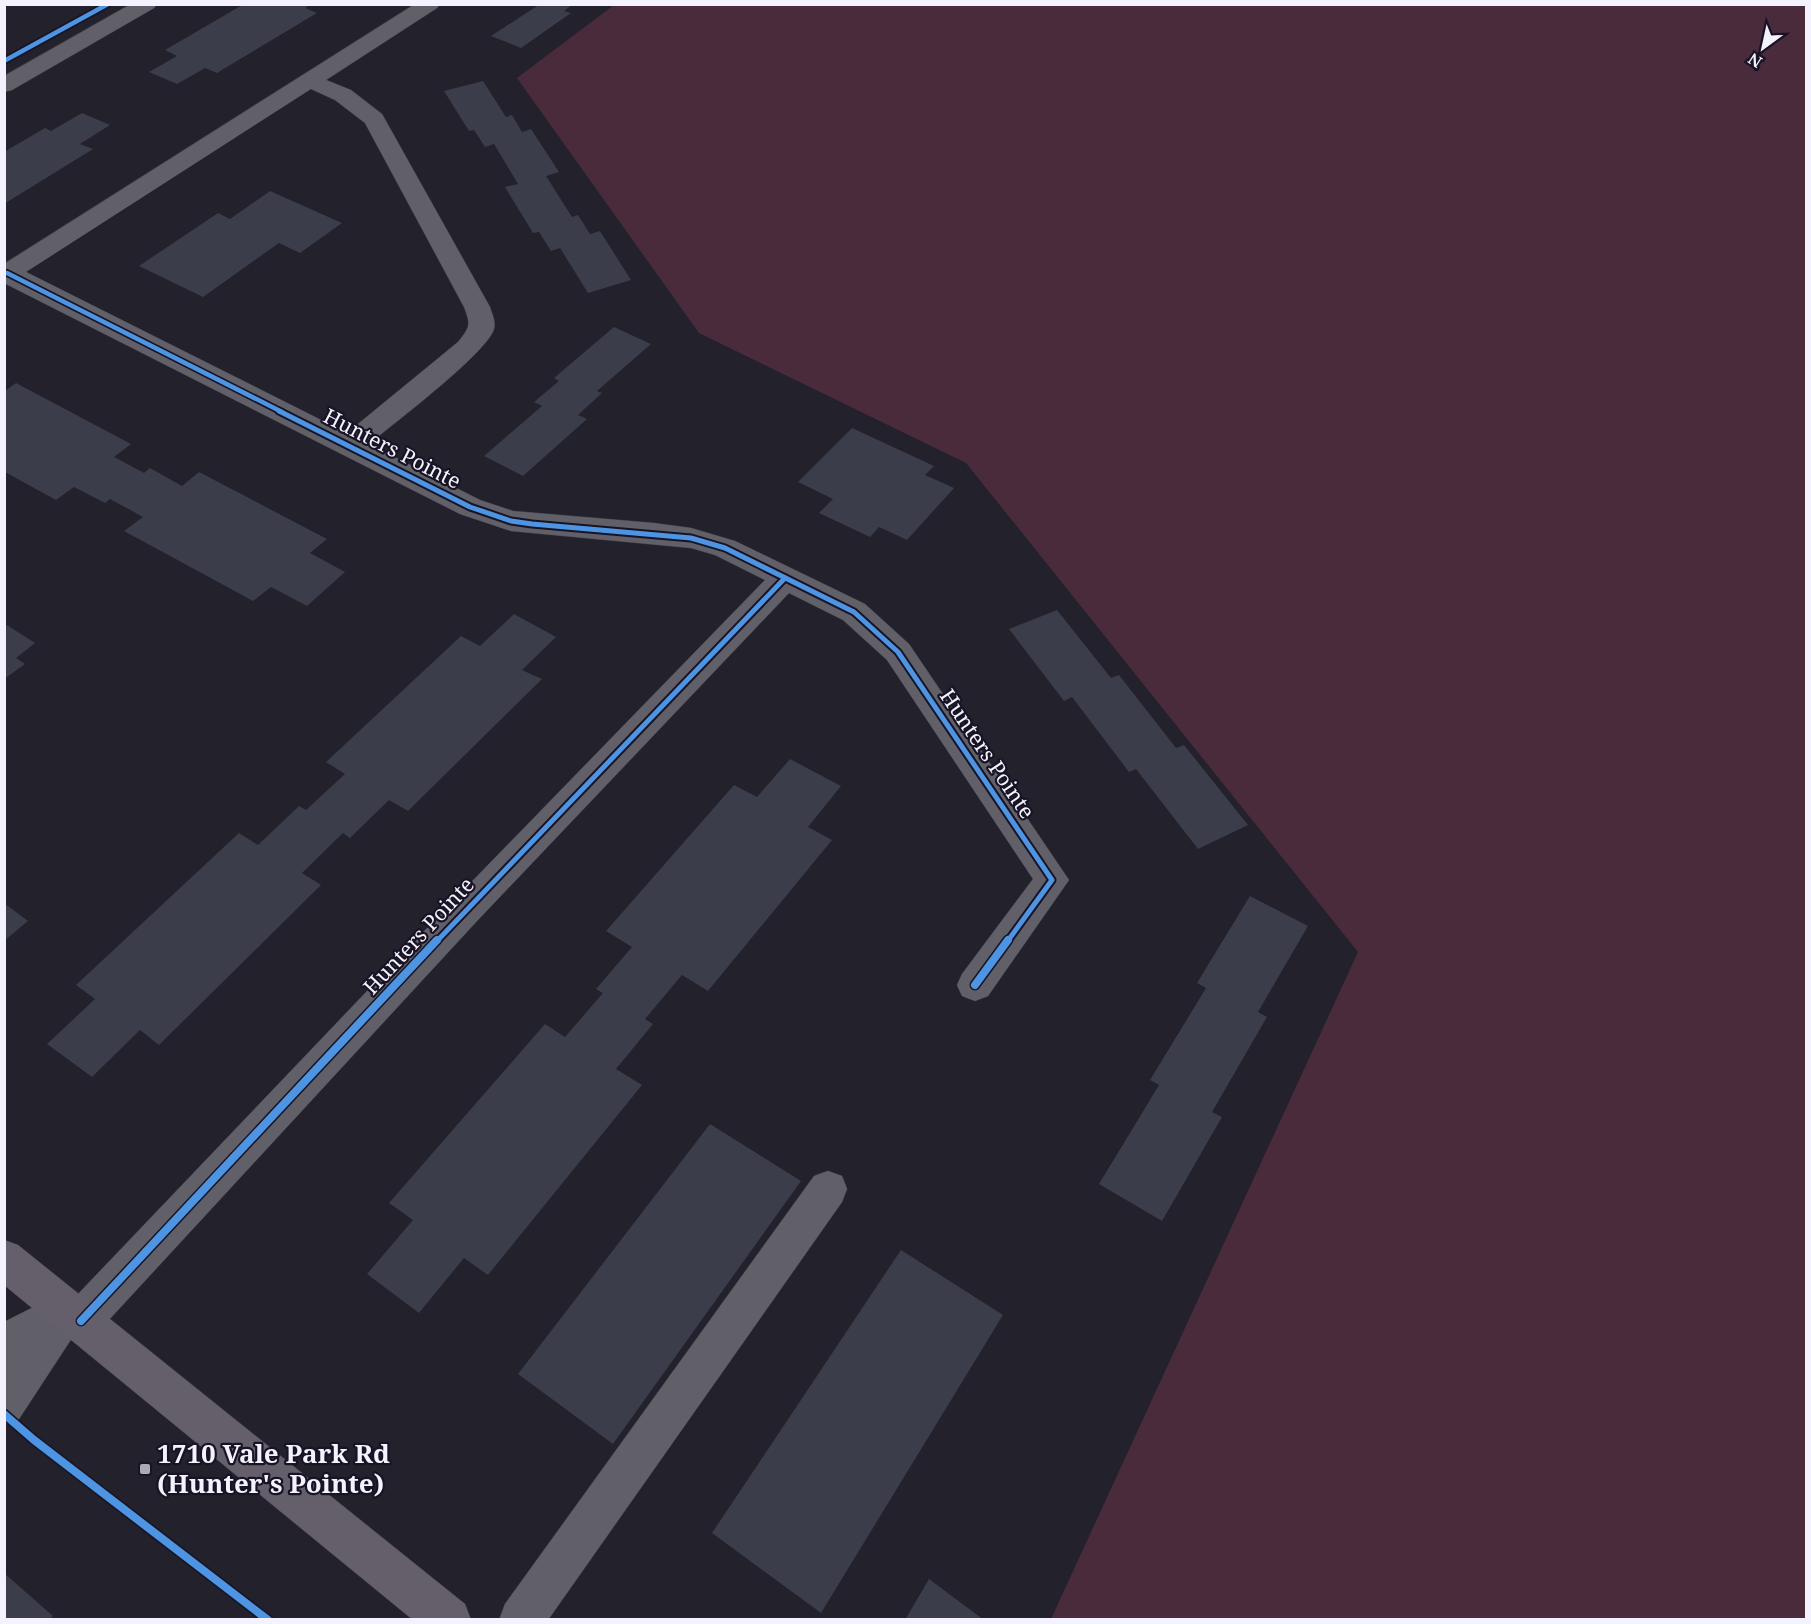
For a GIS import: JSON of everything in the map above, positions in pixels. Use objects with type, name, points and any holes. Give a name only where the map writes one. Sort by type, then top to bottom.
[{"type":"main road","points":[[4,1259],[449,1620]]},
{"type":"street","points":[[4,85],[147,4]]},
{"type":"street","name":"Hunters Pointe","points":[[6,274],[430,4]]},
{"type":"street","name":"Hunters Pointe","points":[[310,81],[343,96],[374,119],[468,289],[482,321],[481,330],[467,348],[349,446]]},
{"type":"street","name":"Hunters Pointe","points":[[6,274],[470,507],[511,521],[691,538],[725,548],[854,612],[898,652],[1052,880],[975,985]]},
{"type":"street","name":"Hunters Pointe","points":[[74,1315],[785,578]]},
{"type":"street","points":[[521,1620],[828,1189]]},
{"type":"street","points":[[4,1345],[74,1315]]},
{"type":"street","points":[[4,1404],[74,1315]]},
{"type":"shaded area","points":[[614,5],[1806,5],[1806,1619],[1051,1619],[1358,952],[966,463],[699,333],[517,78]]},
{"type":"building","points":[[244,4],[311,4],[305,8],[317,13],[217,73],[205,68],[177,84],[149,72],[177,56],[165,50]]},
{"type":"building","points":[[534,4],[573,4],[564,11],[571,13],[521,48],[491,36],[537,6]]},
{"type":"building","points":[[483,81],[506,117],[512,115],[522,132],[531,129],[559,172],[546,176],[572,217],[578,215],[590,234],[600,231],[631,280],[588,293],[560,248],[551,251],[539,232],[533,233],[505,187],[518,184],[494,144],[485,147],[474,130],[469,131],[444,91]]},
{"type":"building","points":[[82,113],[110,125],[80,144],[93,149],[4,204],[4,152],[45,128],[51,131]]},
{"type":"building","points":[[270,191],[342,223],[300,253],[279,243],[203,297],[139,266],[218,213],[230,219]]},
{"type":"building","points":[[614,327],[651,344],[597,391],[602,393],[578,415],[587,419],[523,476],[484,456],[542,406],[534,402],[559,381],[554,378]]},
{"type":"building","points":[[16,383],[131,444],[114,457],[144,473],[150,468],[182,486],[199,472],[327,539],[310,553],[345,572],[307,606],[271,587],[253,601],[124,531],[143,517],[110,499],[105,503],[74,487],[56,500],[5,472],[5,391]]},
{"type":"building","points":[[852,428],[934,466],[925,475],[954,488],[907,540],[879,527],[870,537],[819,513],[833,499],[798,482]]},
{"type":"building","points":[[1057,610],[1111,678],[1119,675],[1176,748],[1184,745],[1248,825],[1198,849],[1136,769],[1129,772],[1072,697],[1064,701],[1009,629]]},
{"type":"building","points":[[514,614],[556,637],[522,670],[542,679],[408,811],[389,800],[350,838],[343,833],[302,873],[321,885],[159,1045],[140,1030],[92,1077],[47,1044],[95,999],[76,985],[239,833],[258,845],[299,806],[306,810],[345,774],[326,762],[461,636],[480,646]]},
{"type":"building","points":[[7,625],[35,643],[16,658],[25,664],[4,679],[4,627]]},
{"type":"building","points":[[790,759],[841,786],[808,827],[832,840],[708,991],[682,975],[645,1019],[653,1024],[616,1069],[642,1085],[488,1275],[464,1258],[419,1313],[367,1274],[413,1220],[389,1203],[545,1024],[565,1037],[603,993],[596,989],[632,947],[606,931],[734,785],[757,797]]},
{"type":"building","points":[[1250,896],[1308,926],[1258,1012],[1267,1017],[1212,1112],[1222,1117],[1162,1221],[1099,1184],[1159,1085],[1150,1080],[1206,988],[1197,983]]},
{"type":"building","points":[[4,903],[28,921],[4,941]]},
{"type":"building","points":[[710,1124],[801,1181],[613,1444],[518,1374]]},
{"type":"building","points":[[901,1250],[1003,1315],[821,1613],[712,1533]]},
{"type":"building","points":[[4,1573],[53,1616],[50,1620],[4,1620]]},
{"type":"building","points":[[929,1579],[984,1620],[905,1620]]},
{"type":"cycle path","points":[[4,61],[108,4]]},
{"type":"cycle path","points":[[7,273],[470,507],[511,521],[532,524],[691,538],[725,548],[854,612],[898,652],[1052,880],[975,985]]},
{"type":"cycle path","points":[[81,1321],[465,911],[785,578]]},
{"type":"cycle path","points":[[4,1414],[34,1440],[268,1620]]},
{"type":"place","name":"1710 Vale Park Rd (Hunter's Pointe)","points":[[145,1469]]}]
